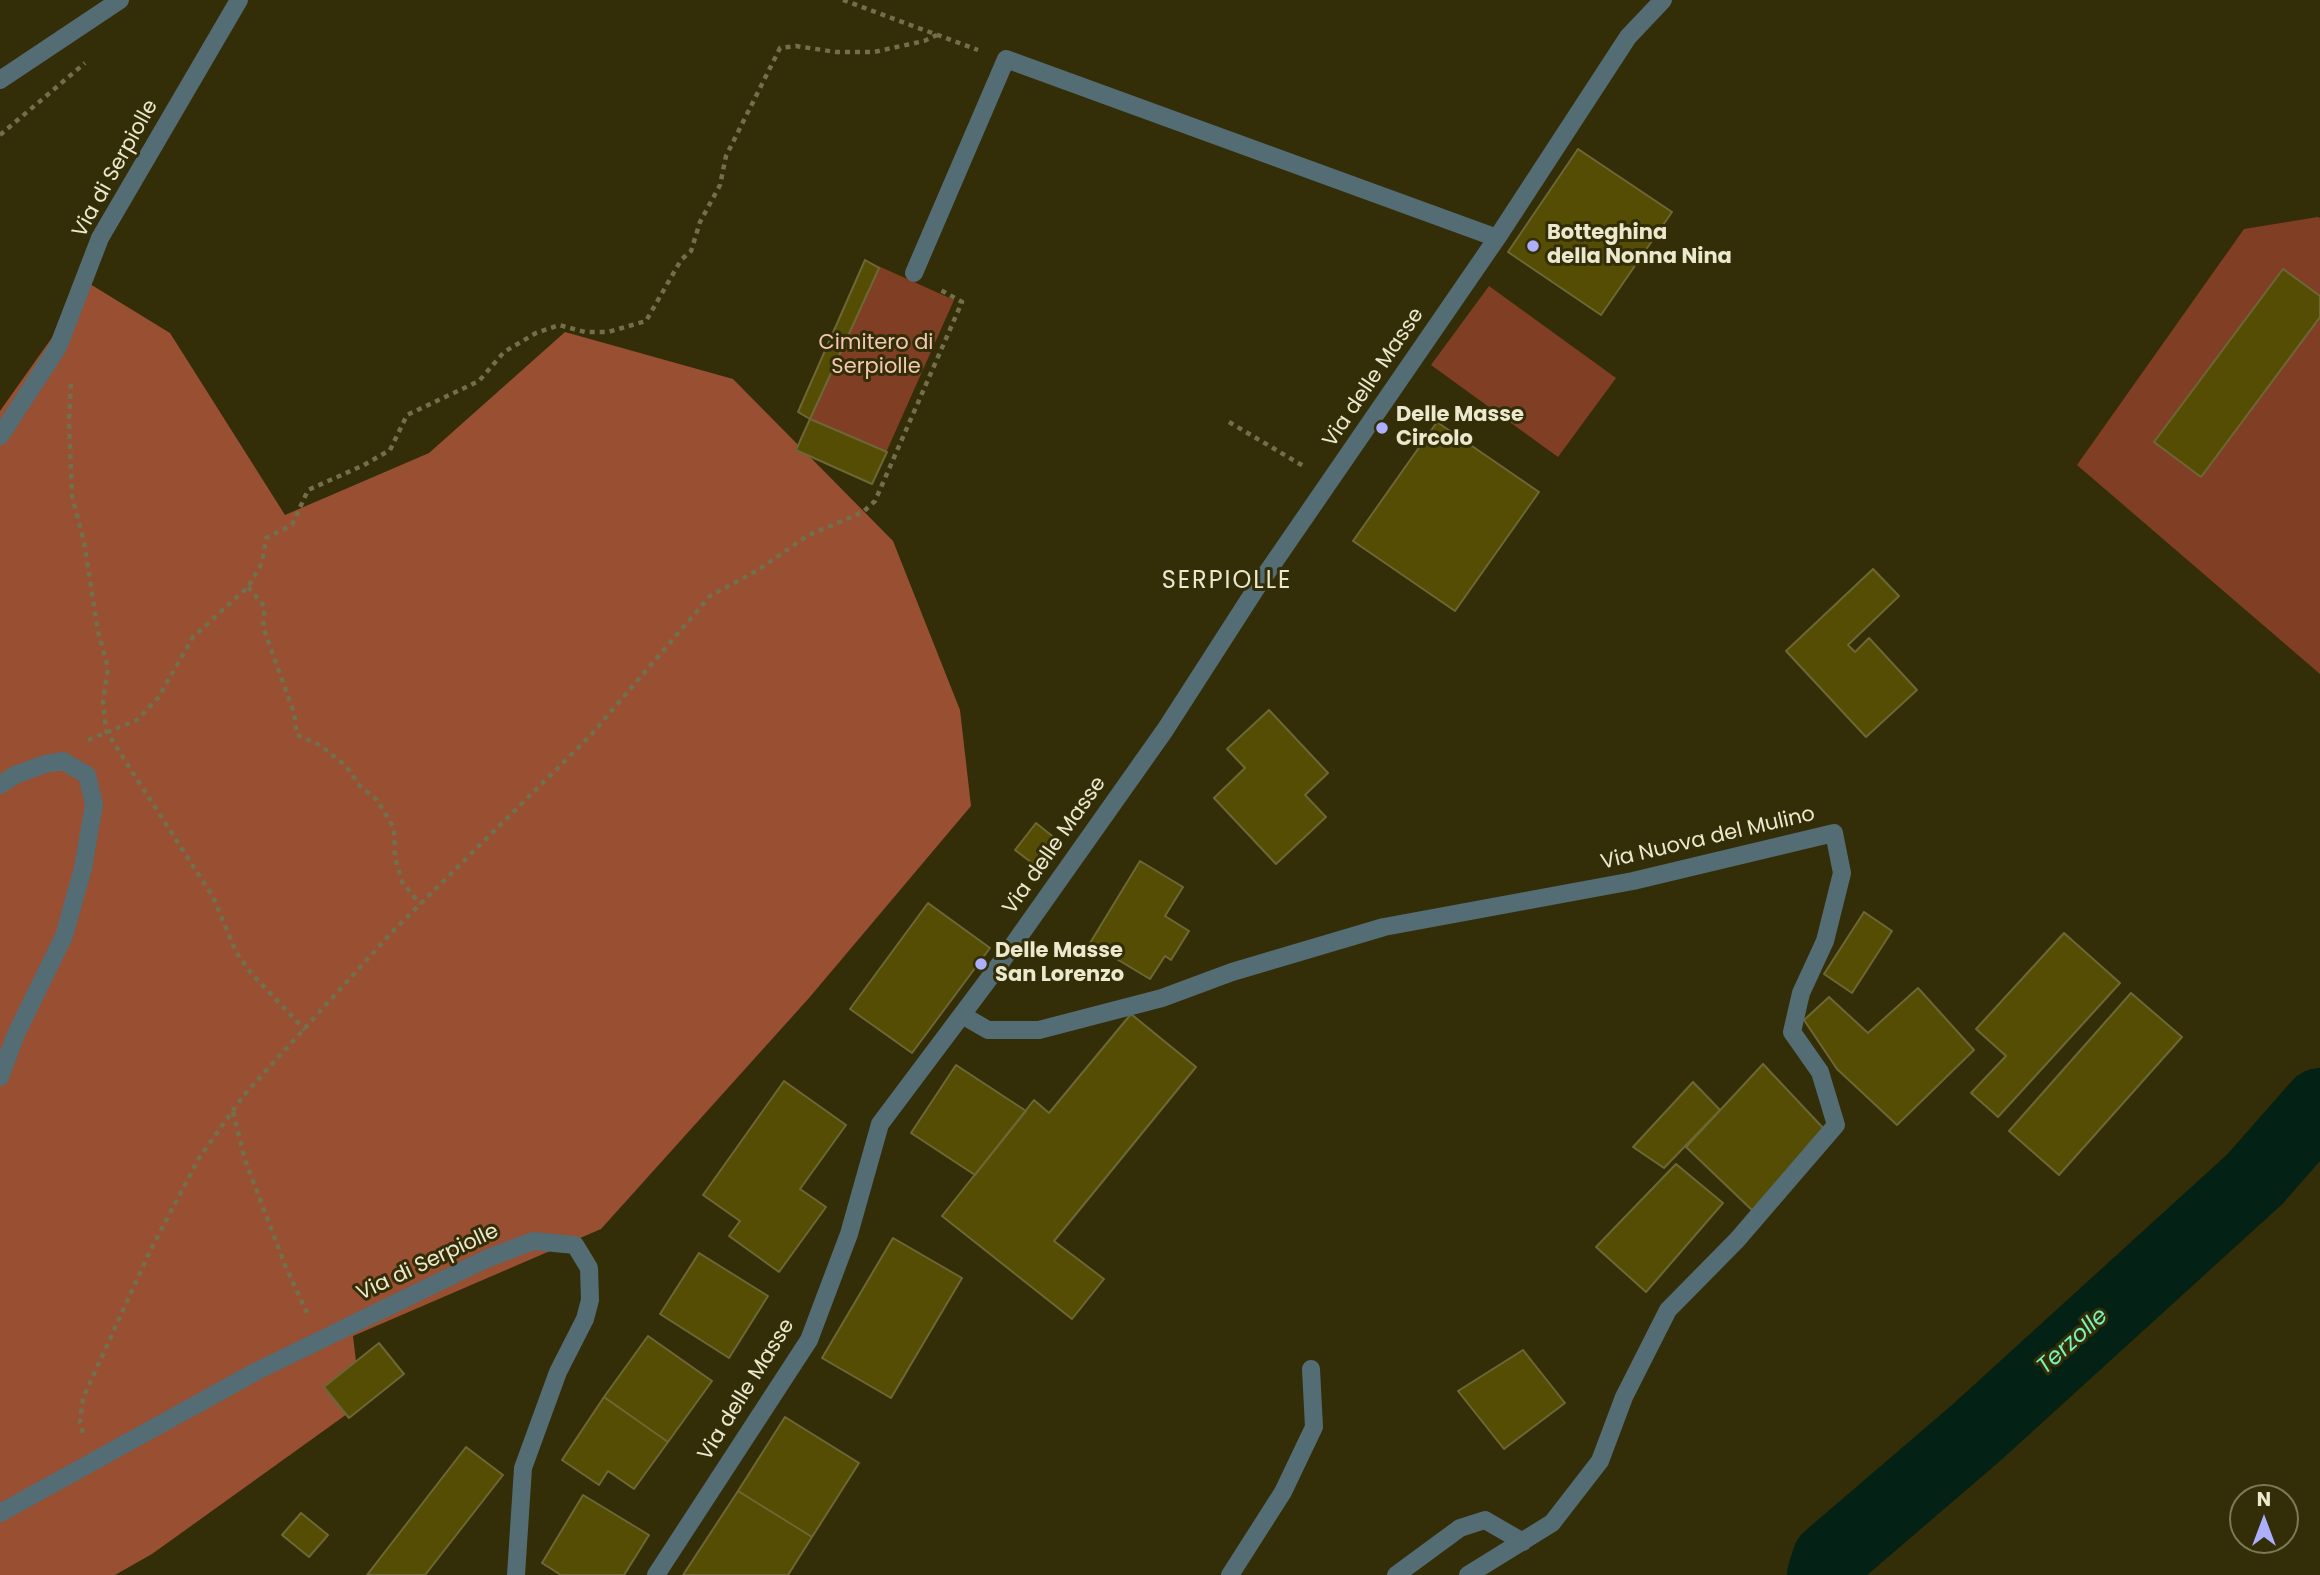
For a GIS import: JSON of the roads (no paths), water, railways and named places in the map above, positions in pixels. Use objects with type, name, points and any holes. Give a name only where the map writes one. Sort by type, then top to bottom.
[{"type":"street","points":[[0,80],[120,0]]},
{"type":"street","name":"Via di Serpiolle","points":[[0,436],[58,347],[100,238],[239,0]]},
{"type":"street","name":"Via delle Masse","points":[[656,1575],[809,1340],[849,1234],[880,1124],[962,1015],[1165,730],[1257,587],[1497,238],[1628,37],[1663,0]]},
{"type":"street","points":[[914,273],[1006,59],[1497,238]]},
{"type":"street","points":[[0,785],[35,767],[63,761],[88,775],[94,804],[83,868],[58,954],[16,1034],[0,1077]]},
{"type":"street","name":"Via Nuova del Mulino","points":[[962,1015],[988,1030],[1039,1030],[1162,998],[1232,972],[1384,927],[1633,881],[1834,833],[1842,873],[1825,941],[1801,993],[1792,1032],[1820,1072],[1836,1125],[1737,1240],[1668,1310],[1624,1397],[1600,1461],[1552,1523],[1468,1575]]},
{"type":"street","name":"Via di Serpiolle","points":[[0,1513],[320,1339],[486,1259],[533,1241],[575,1245],[589,1268],[590,1300],[585,1319],[558,1371],[523,1468],[516,1575]]},
{"type":"street","points":[[1230,1575],[1283,1492],[1314,1427],[1311,1369]]},
{"type":"street","points":[[1396,1575],[1460,1528],[1485,1520],[1522,1542]]},
{"type":"waterway","name":"Terzolle","points":[[1824,1575],[1829,1559],[1976,1433],[2255,1179],[2320,1105]]},
{"type":"place","name":"Botteghina della Nonna Nina","points":[[1533,246]]},
{"type":"place","name":"Delle Masse Circolo","points":[[1382,428]]},
{"type":"place","name":"Delle Masse San Lorenzo","points":[[981,964]]},
{"type":"district","name":"SERPIOLLE","points":[[1227,582]]},
{"type":"park label","name":"Cimitero di Serpiolle","points":[[876,356]]}]
